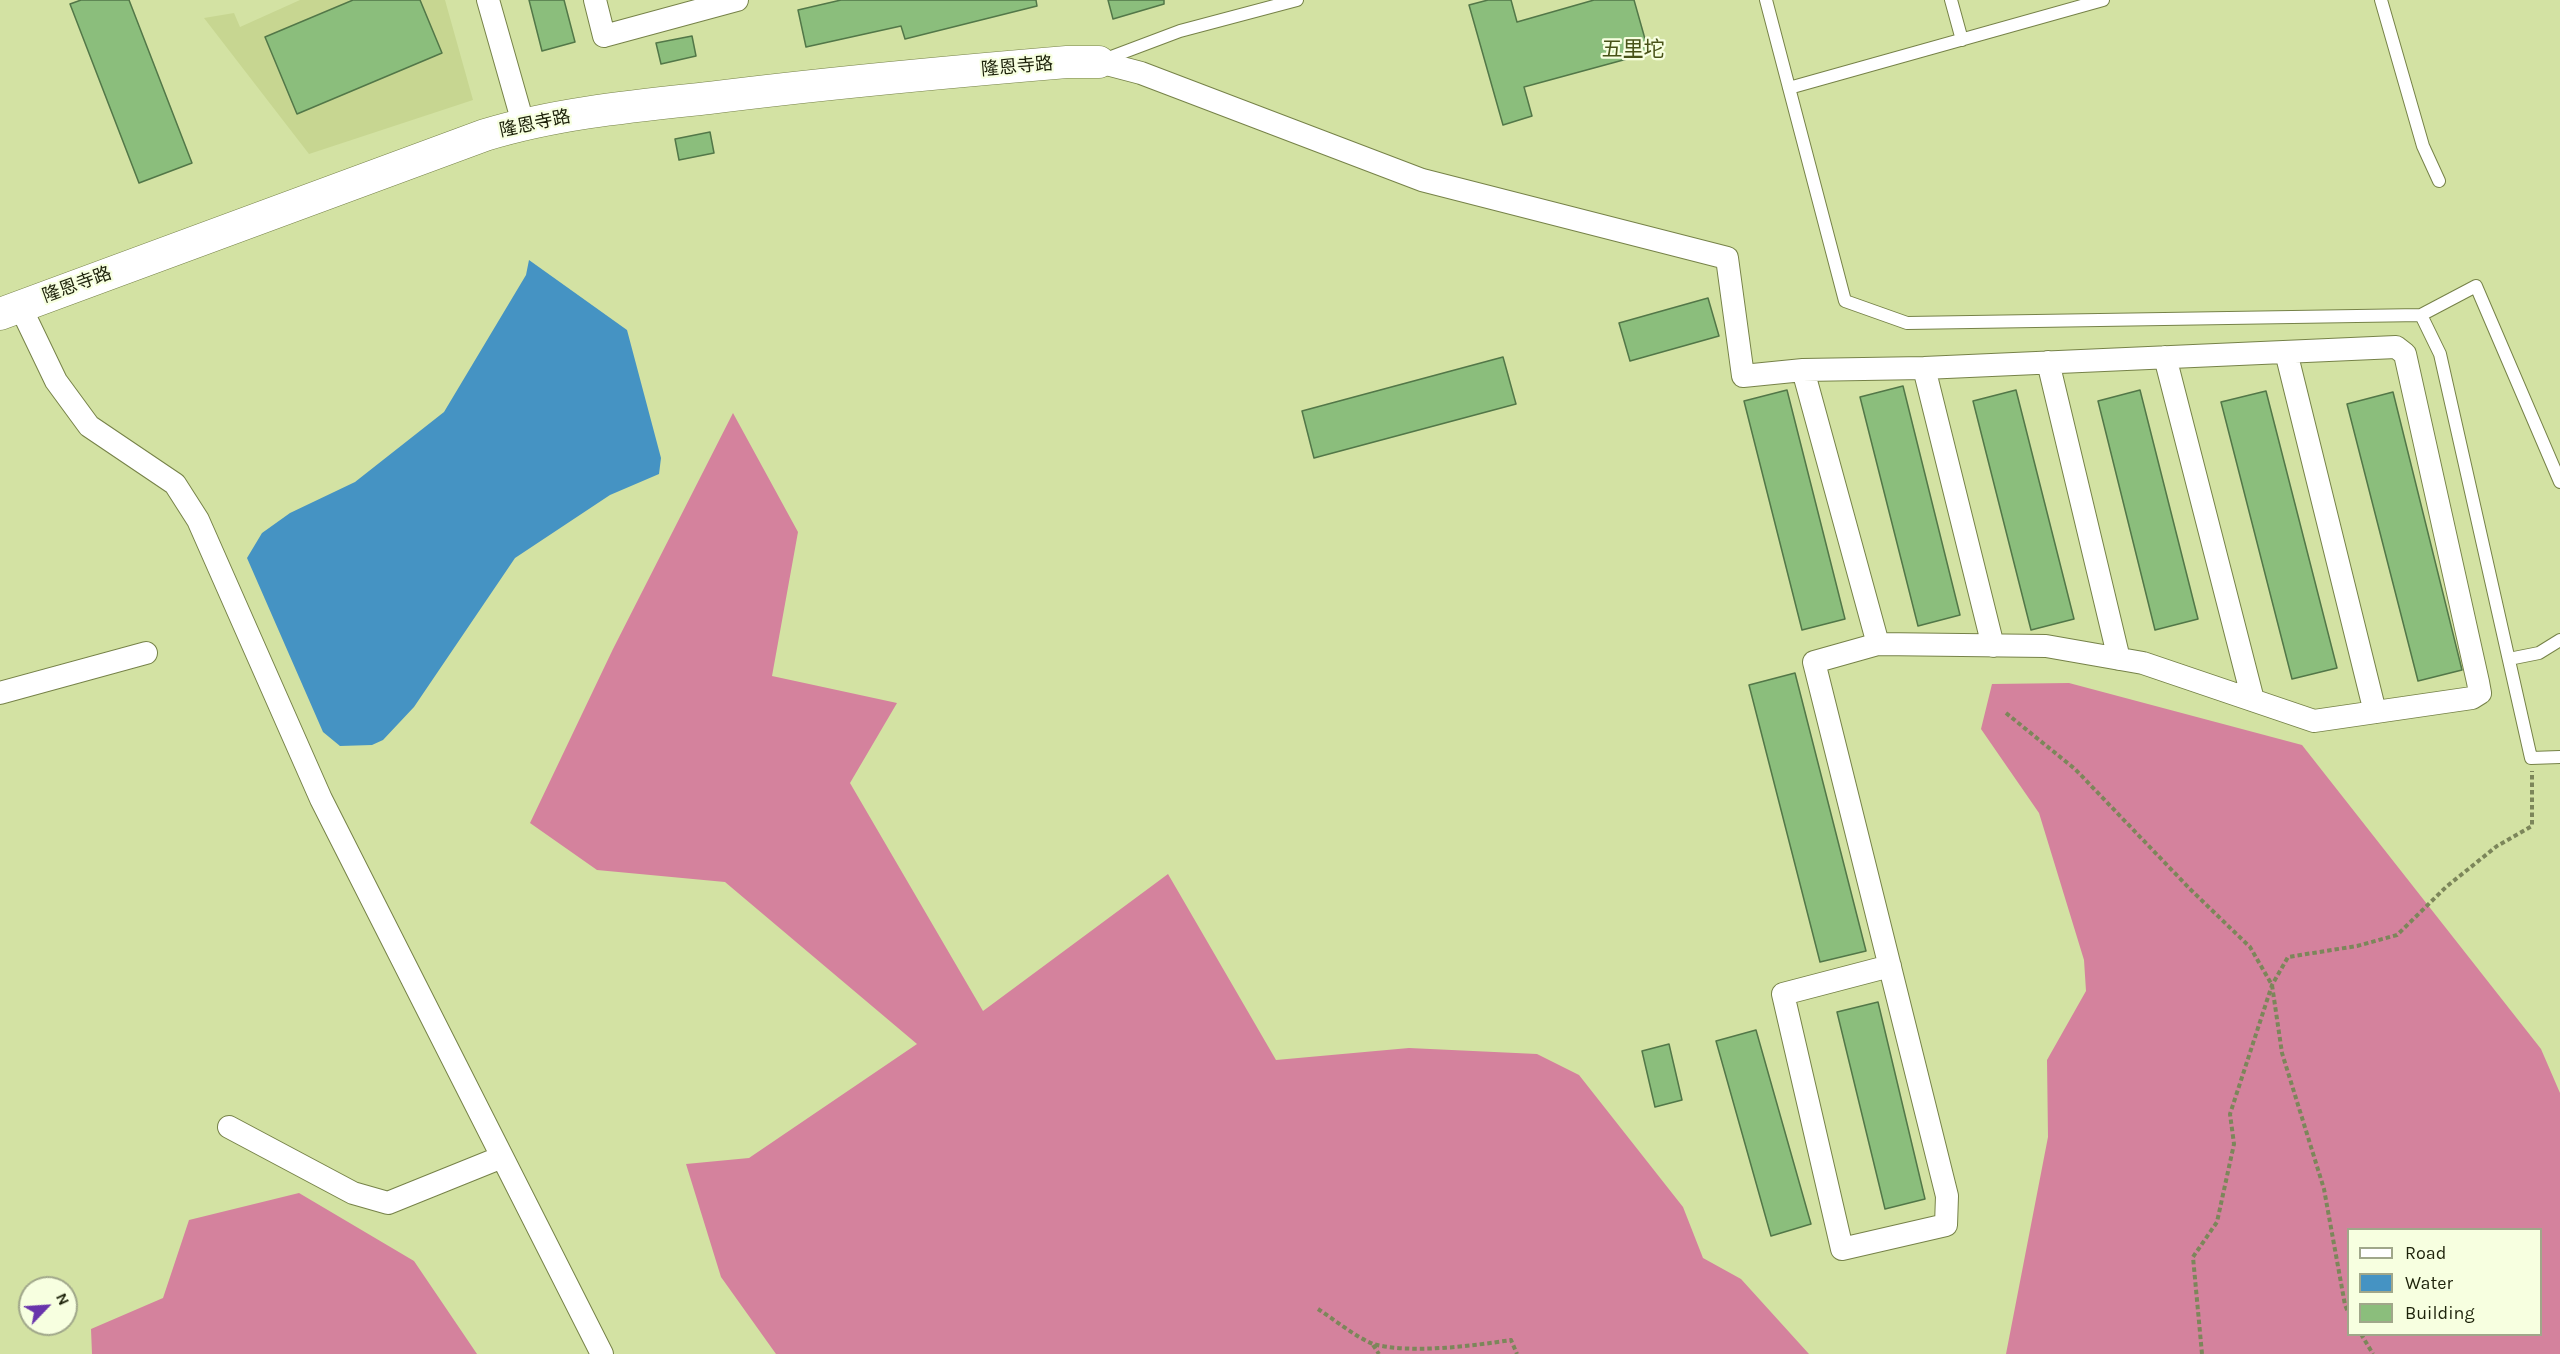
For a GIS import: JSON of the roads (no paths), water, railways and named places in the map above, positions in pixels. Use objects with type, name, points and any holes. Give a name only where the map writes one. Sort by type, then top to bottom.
[{"type":"street","points":[[488,0],[523,123]]},
{"type":"street","points":[[595,0],[604,36],[737,0]]},
{"type":"street","name":"隆恩寺路","points":[[10,310],[475,138],[523,123],[648,104],[775,90],[1067,62],[1099,62]]},
{"type":"street","points":[[1099,62],[1141,73],[1422,180],[1727,258],[1743,376],[1803,369],[1924,368],[2396,347],[2404,354],[2480,693],[2472,698],[2314,721],[2143,663],[2046,646],[1878,644],[1814,662],[1890,966],[1947,1196],[1946,1225],[1842,1249],[1783,994],[1890,966]]},
{"type":"street","points":[[10,310],[88,426],[175,484],[198,520],[321,799],[602,1354]]},
{"type":"street","points":[[2286,352],[2375,712]]},
{"type":"street","points":[[2165,357],[2253,700]]},
{"type":"street","points":[[2048,362],[2119,659]]},
{"type":"street","points":[[1924,368],[1993,645]]},
{"type":"street","points":[[1803,369],[1878,644]]},
{"type":"street","points":[[0,693],[146,653]]},
{"type":"street","points":[[229,1127],[353,1193],[388,1203],[502,1157]]},
{"type":"lane","points":[[1099,62],[1180,31],[1297,0]]},
{"type":"lane","points":[[1766,0],[1845,301],[1907,323],[2421,315],[2476,286],[2560,482]]},
{"type":"lane","points":[[1951,0],[1962,40]]},
{"type":"lane","points":[[1789,88],[2103,0]]},
{"type":"lane","points":[[2381,0],[2423,146],[2439,181]]},
{"type":"lane","points":[[2421,315],[2440,354],[2531,758],[2560,757]]},
{"type":"lane","points":[[2509,659],[2539,654],[2560,640]]},
{"type":"water","points":[[529,260],[627,330],[661,458],[659,474],[610,495],[515,558],[414,707],[383,740],[372,745],[340,746],[323,732],[247,558],[262,533],[290,513],[355,482],[444,412],[526,275]]},
{"type":"district","name":"五里坨","points":[[1633,50]]}]
